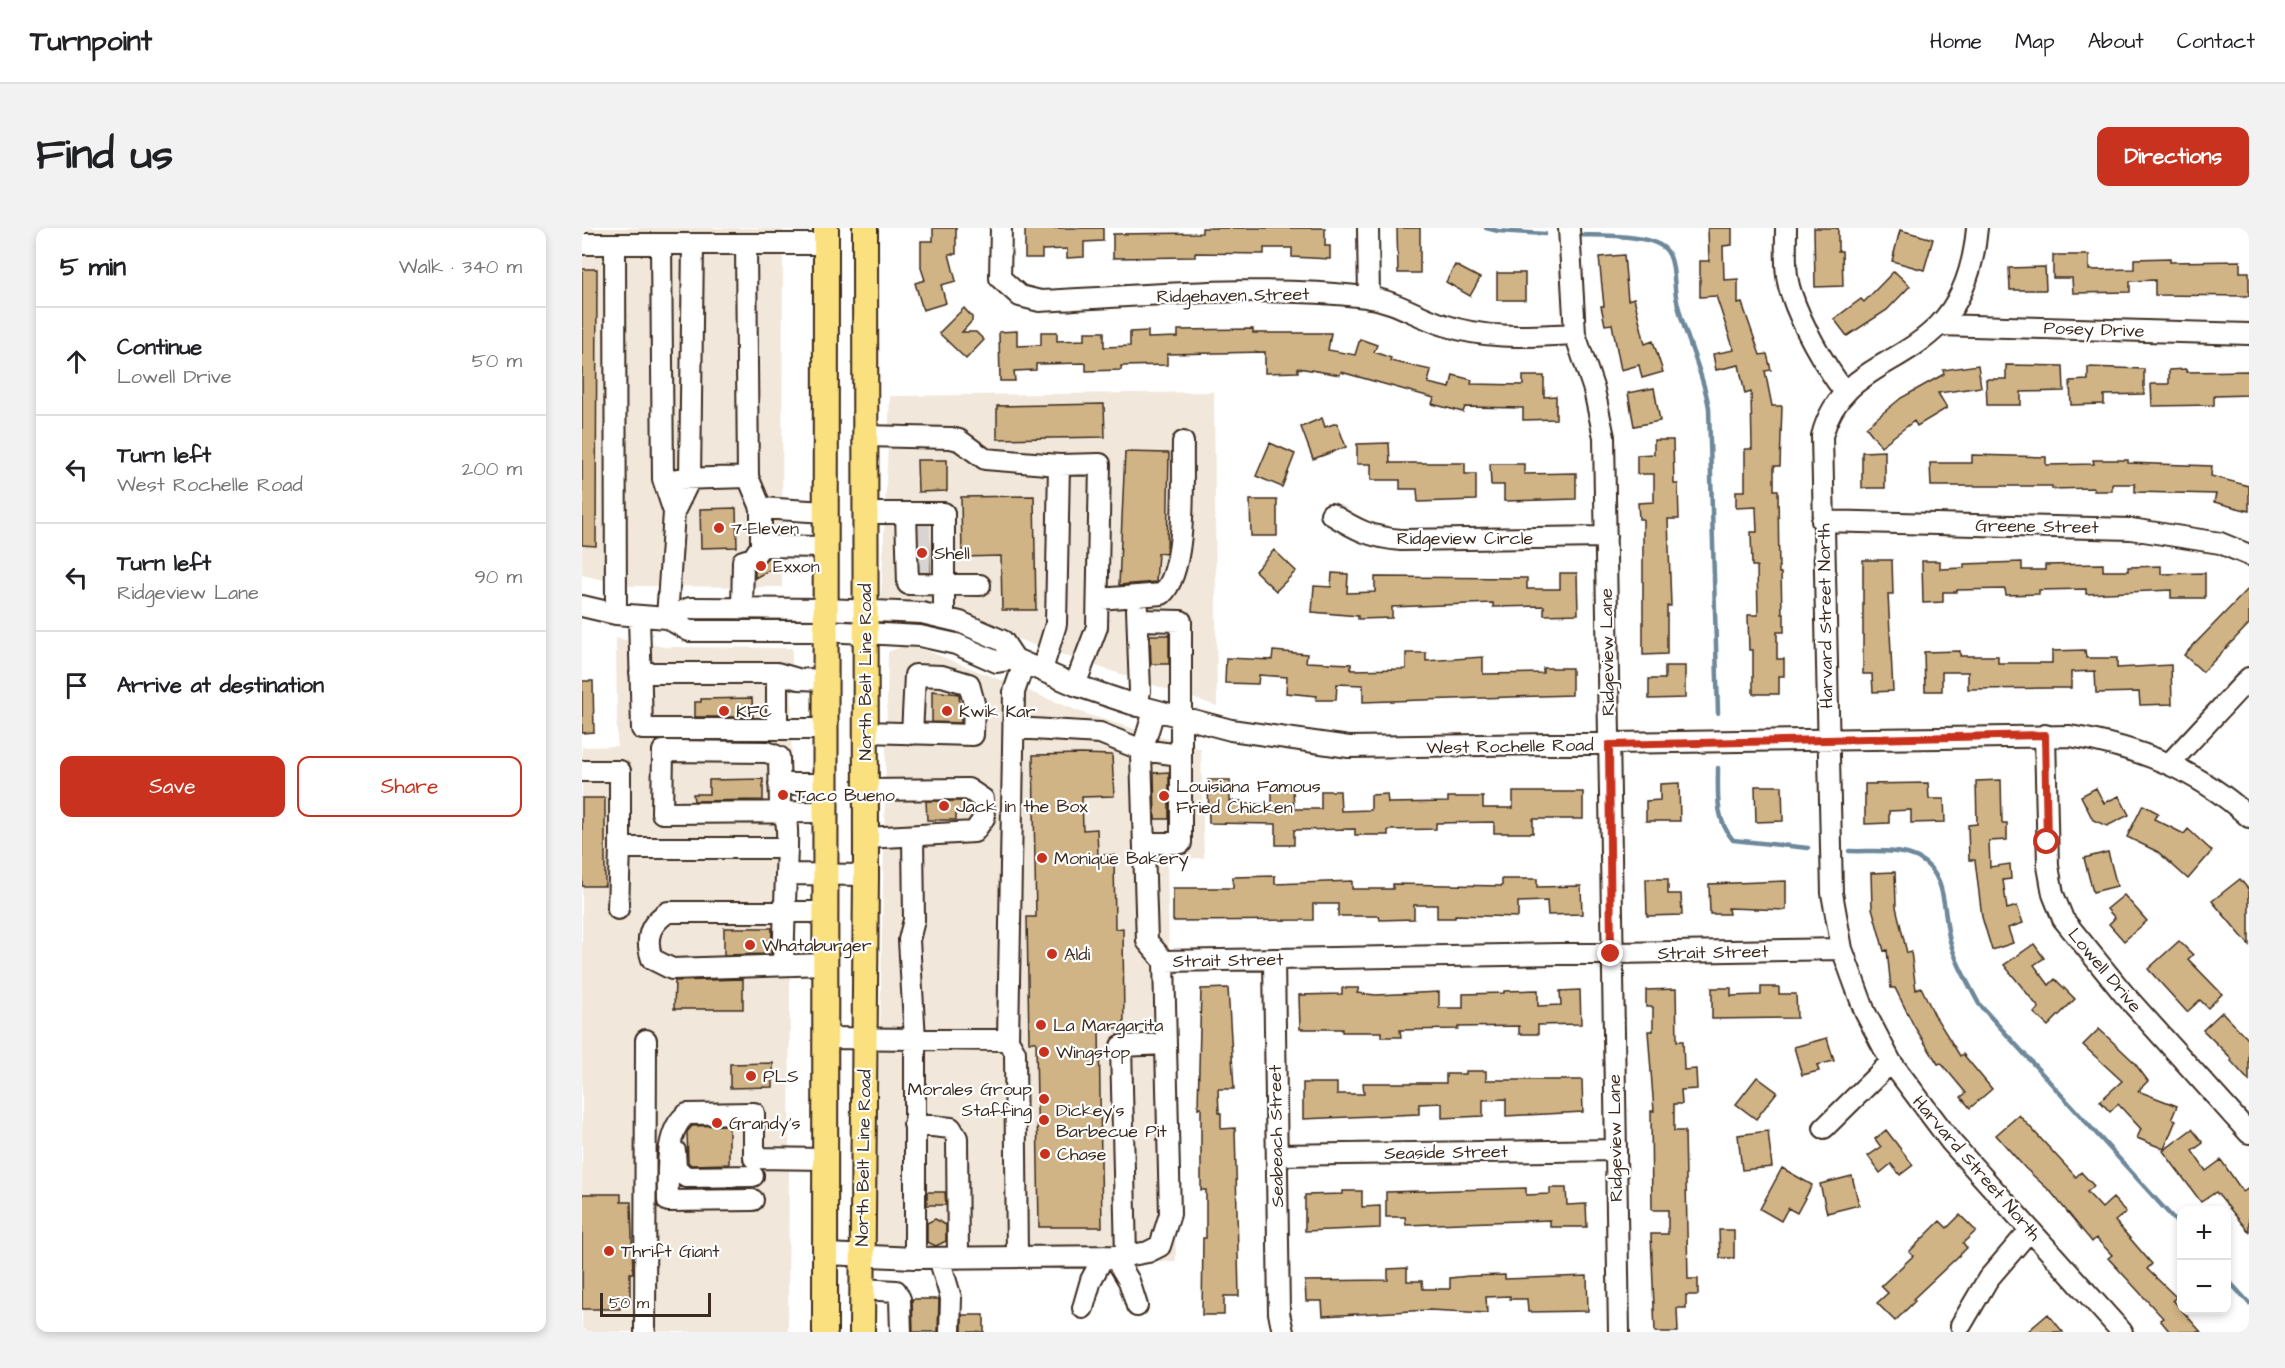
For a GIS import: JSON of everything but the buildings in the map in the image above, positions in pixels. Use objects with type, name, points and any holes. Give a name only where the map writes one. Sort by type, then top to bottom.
[{"type":"main road","points":[[826,236],[864,236]]},
{"type":"main road","name":"North Belt Line Road","points":[[825,1332],[826,236]]},
{"type":"main road","name":"North Belt Line Road","points":[[862,1332],[866,875],[864,236]]},
{"type":"main road","points":[[826,436],[865,436]]},
{"type":"street","name":"Ridgehaven Street","points":[[1000,228],[1000,278],[1020,296],[1040,301],[1262,291],[1369,298],[1404,307],[1442,325],[1478,336],[1575,334]]},
{"type":"street","points":[[1368,228],[1369,298]]},
{"type":"street","name":"Ridgeview Lane","points":[[1569,228],[1575,334],[1594,390],[1604,437],[1619,1332]]},
{"type":"street","points":[[1786,228],[1786,268],[1790,292],[1811,336],[1844,391]]},
{"type":"street","name":"Harvard Street North","points":[[1977,228],[1973,261],[1962,291],[1939,325],[1844,391],[1826,419],[1822,436],[1830,855],[1842,949],[1865,1012],[1892,1062],[1951,1142],[2122,1332]]},
{"type":"street","points":[[582,244],[693,244],[826,236]]},
{"type":"street","points":[[742,609],[743,561],[753,558],[761,546],[761,508],[748,477],[752,239]]},
{"type":"street","points":[[615,244],[616,614]]},
{"type":"street","points":[[661,244],[663,479],[674,512]]},
{"type":"street","points":[[667,618],[674,512],[690,479],[693,244]]},
{"type":"street","name":"Posey Drive","points":[[1939,325],[2249,334]]},
{"type":"street","points":[[865,436],[951,438],[958,440],[985,459],[1059,465],[1100,464],[1097,627],[1075,685]]},
{"type":"street","points":[[1099,599],[1162,594],[1168,588],[1179,560],[1183,442]]},
{"type":"street","points":[[1017,1257],[1015,1052],[1008,1040],[1014,692],[1027,664],[1056,624],[1059,465]]},
{"type":"street","points":[[663,479],[748,477]]},
{"type":"street","points":[[761,508],[825,512]]},
{"type":"street","points":[[865,513],[922,543],[945,584],[945,618]]},
{"type":"street","name":"Ridgeview Circle","points":[[1331,514],[1358,531],[1375,537],[1401,540],[1606,537]]},
{"type":"street","name":"Greene Street","points":[[1822,521],[2131,529],[2220,543],[2249,555]]},
{"type":"street","points":[[922,543],[908,584],[980,585]]},
{"type":"street","points":[[761,546],[825,547]]},
{"type":"street","points":[[1137,597],[1140,691],[1145,708],[1142,750],[1147,941],[1164,961]]},
{"type":"street","name":"West Rochelle Road","points":[[582,606],[616,614],[667,618],[690,608],[742,609],[825,620],[865,622],[956,644],[998,662],[1027,664],[1075,685],[1145,708],[1231,730],[1349,747],[1609,745],[2045,735],[2097,740],[2170,763],[2210,786],[2249,817]]},
{"type":"street","name":"West Rochelle Road","points":[[865,622],[922,613],[945,618],[960,622],[1003,641],[1027,664]]},
{"type":"street","points":[[639,616],[642,729],[825,729]]},
{"type":"street","name":"West Rochelle Road","points":[[667,618],[688,631],[825,620]]},
{"type":"street","points":[[1138,620],[1181,621],[1181,843],[1144,843]]},
{"type":"street","points":[[961,681],[973,651]]},
{"type":"street","points":[[640,673],[777,673],[798,679],[825,680]]},
{"type":"street","points":[[777,673],[777,729]]},
{"type":"street","points":[[865,732],[912,734],[974,735],[974,703],[969,684],[942,676],[915,675],[912,734]]},
{"type":"street","points":[[2170,763],[2249,678]]},
{"type":"street","points":[[1014,728],[1100,734],[1142,750],[1180,755]]},
{"type":"street","name":"Lowell Drive","points":[[2045,735],[2048,866],[2053,894],[2063,919],[2115,985],[2249,1132]]},
{"type":"street","points":[[783,965],[787,819],[783,812],[780,807],[779,757],[767,752],[663,751],[662,813],[783,812],[825,812]]},
{"type":"street","points":[[582,771],[620,771],[618,909]]},
{"type":"street","points":[[779,784],[825,784]]},
{"type":"street","points":[[866,790],[968,789],[983,799],[984,818],[974,832],[866,838]]},
{"type":"street","points":[[913,836],[914,920],[909,940],[909,959],[915,1039],[915,1258]]},
{"type":"street","points":[[620,848],[787,848]]},
{"type":"street","points":[[786,874],[866,875]]},
{"type":"street","points":[[825,912],[718,910],[668,912],[660,917],[653,926],[647,945],[652,959],[672,969],[826,964]]},
{"type":"street","name":"Strait Street","points":[[826,1254],[915,1258],[1115,1256],[1148,1252],[1160,1246],[1170,1214],[1164,961],[1842,949]]},
{"type":"street","name":"Seabeach Street","points":[[1274,959],[1281,1323]]},
{"type":"street","points":[[826,1038],[1008,1040]]},
{"type":"street","points":[[645,1332],[646,1040]]},
{"type":"street","points":[[1137,1306],[1130,1281],[1115,1256],[1121,1046],[1166,1044]]},
{"type":"street","points":[[1824,1128],[1892,1062]]},
{"type":"street","points":[[753,1200],[668,1202],[667,1157],[678,1120],[687,1114],[754,1113],[753,1158],[826,1159]]},
{"type":"street","points":[[914,1132],[951,1128],[957,1138],[949,1258],[950,1332]]},
{"type":"street","points":[[675,1133],[676,1168],[686,1177],[753,1176]]},
{"type":"street","name":"Seaside Street","points":[[1277,1155],[1616,1150]]},
{"type":"street","points":[[1961,1325],[1988,1279],[2030,1230]]},
{"type":"street","points":[[1083,1308],[1091,1280],[1115,1256]]},
{"type":"street","points":[[862,1289],[896,1291],[900,1299],[901,1332]]},
{"type":"shaded area","points":[[582,228],[783,228],[782,587],[629,586],[582,575]]},
{"type":"shaded area","points":[[1214,392],[1217,706],[1039,647],[924,604],[881,599],[890,396]]},
{"type":"shaded area","points":[[616,638],[664,647],[792,648],[788,1332],[582,1332],[582,747],[617,746]]},
{"type":"shaded area","points":[[903,646],[928,651],[1086,714],[1201,749],[1204,858],[1167,859],[1176,1261],[875,1267],[888,652]]},
{"type":"waterway","points":[[1486,228],[1545,234]]},
{"type":"waterway","points":[[1578,235],[1639,238],[1651,241],[1667,251],[1672,262],[1680,315],[1703,381],[1709,408],[1718,713]]},
{"type":"waterway","points":[[1718,768],[1720,815],[1733,840],[1808,848]]},
{"type":"waterway","points":[[1849,851],[1902,853],[1918,858],[1928,865],[1940,884],[1950,941],[1979,1004],[2177,1222]]},
{"type":"waterway","points":[[2231,1283],[2249,1303]]},
{"type":"tunnel","points":[[913,529],[930,529]]},
{"type":"tunnel","points":[[914,544],[930,544]]},
{"type":"tunnel","points":[[914,562],[930,562]]},
{"type":"place","name":"7-Eleven","points":[[719,528]]},
{"type":"place","name":"Shell","points":[[922,553]]},
{"type":"place","name":"Exxon","points":[[761,566]]},
{"type":"place","name":"KFC","points":[[724,711]]},
{"type":"place","name":"Kwik Kar","points":[[947,711]]},
{"type":"place","name":"Taco Bueno","points":[[783,795]]},
{"type":"place","name":"Louisiana Famous Fried Chicken","points":[[1164,796]]},
{"type":"place","name":"Jack in the Box","points":[[944,806]]},
{"type":"place","name":"Monique Bakery","points":[[1042,858]]},
{"type":"place","name":"Whataburger","points":[[750,945]]},
{"type":"place","name":"Aldi","points":[[1052,954]]},
{"type":"place","name":"La Margarita","points":[[1041,1025]]},
{"type":"place","name":"Wingstop","points":[[1044,1052]]},
{"type":"place","name":"PLS","points":[[751,1076]]},
{"type":"place","name":"Morales Group Staffing","points":[[1044,1099]]},
{"type":"place","name":"Dickey's Barbecue Pit","points":[[1044,1120]]},
{"type":"place","name":"Grandy's","points":[[717,1123]]},
{"type":"place","name":"Chase","points":[[1045,1154]]},
{"type":"place","name":"Thrift Giant","points":[[609,1251]]},
{"type":"route","points":[[1611,954],[1609,745],[2045,735],[2047,842]]}]
